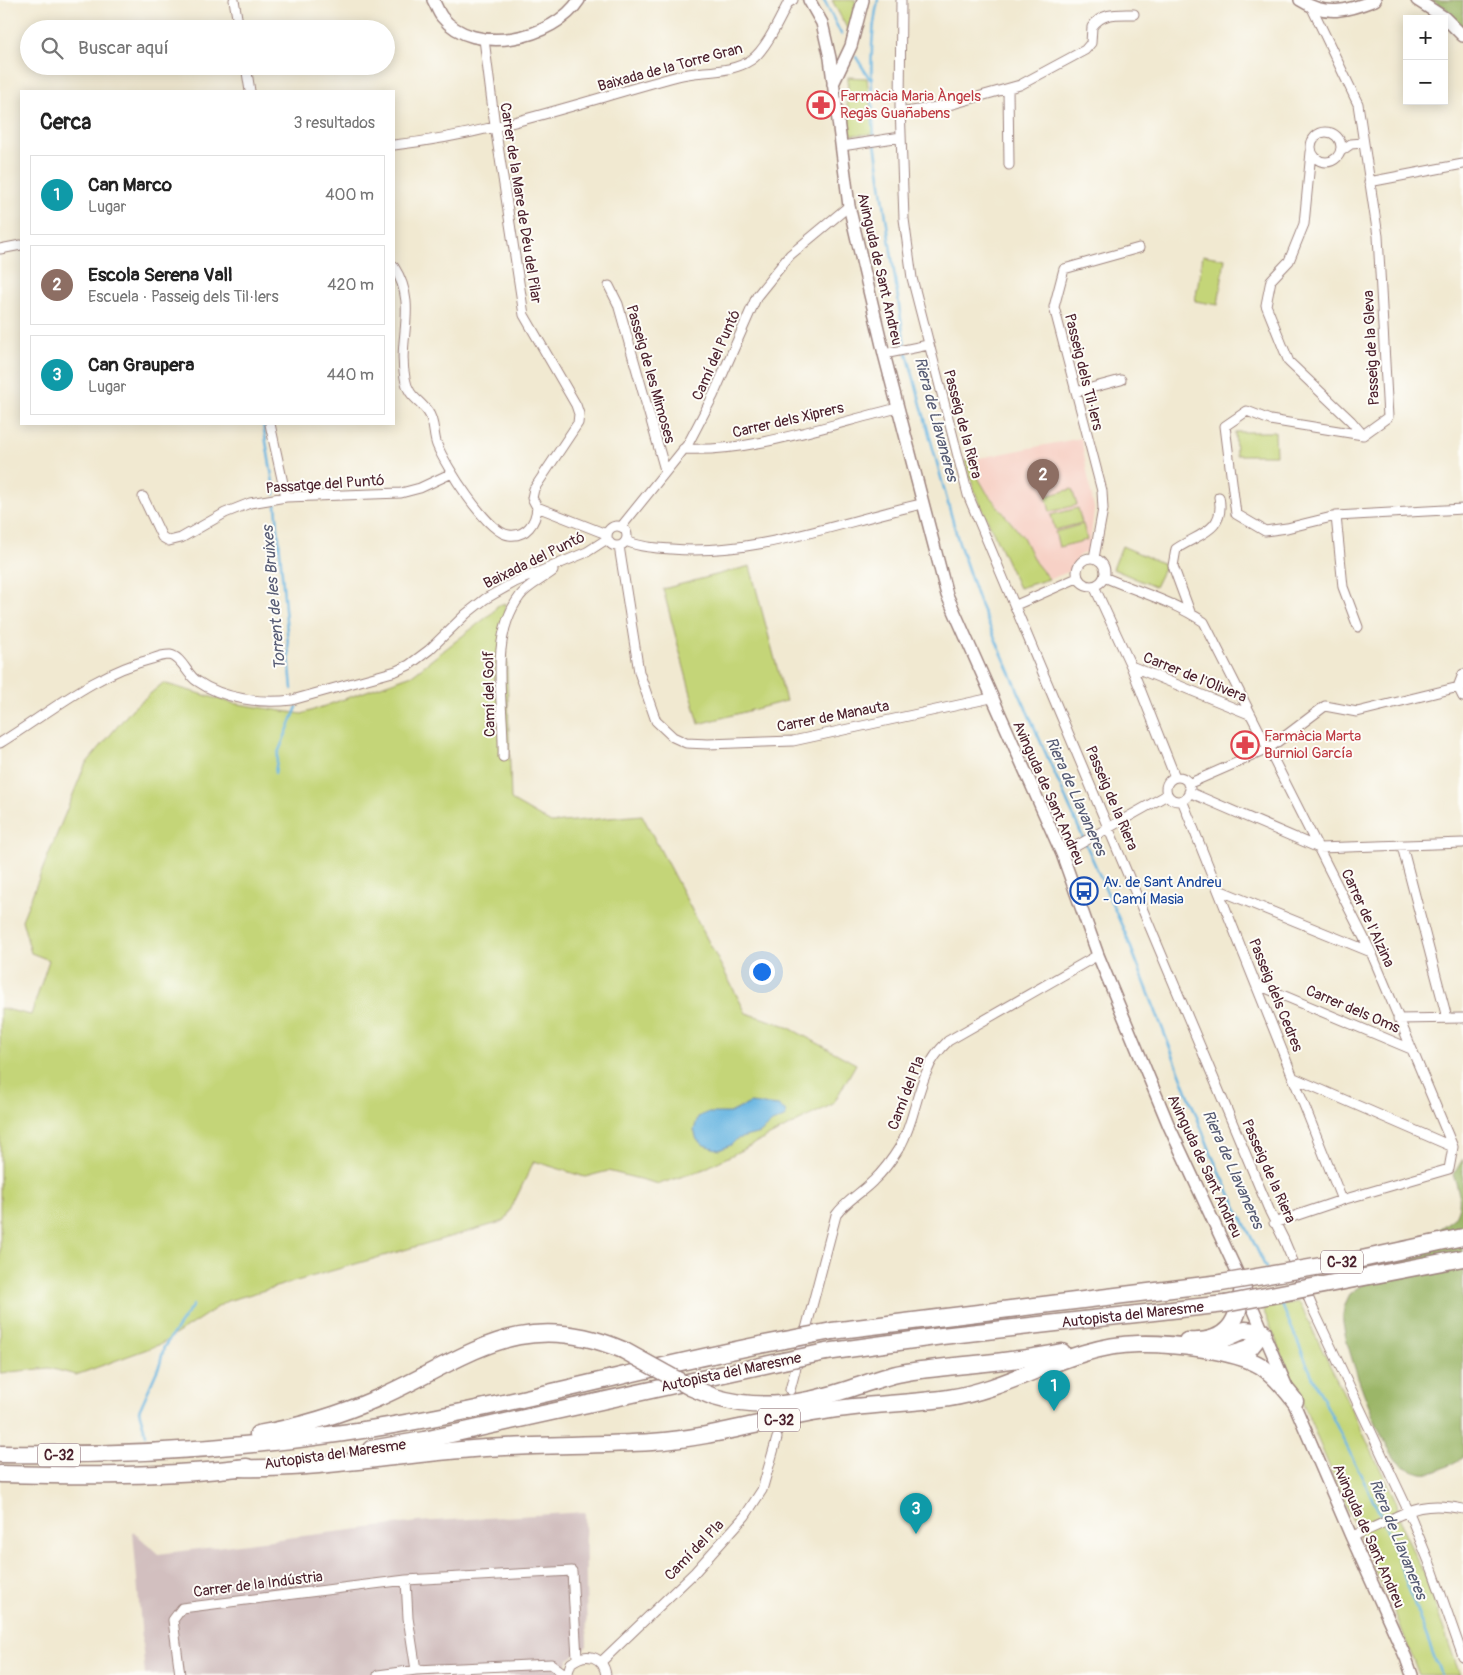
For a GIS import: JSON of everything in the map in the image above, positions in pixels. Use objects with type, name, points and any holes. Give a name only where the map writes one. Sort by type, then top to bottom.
[{"type":"highway","name":"Autopista del Maresme","points":[[0,1454],[118,1454],[195,1450],[290,1440],[382,1427],[475,1410],[711,1354],[832,1331],[1221,1283],[1357,1260],[1463,1237]]},
{"type":"highway","name":"Autopista del Maresme","points":[[0,1474],[102,1475],[238,1468],[424,1440],[826,1352],[942,1336],[1225,1304],[1463,1258]]},
{"type":"highway","name":"C-32","points":[[1202,1342],[1224,1333],[1232,1325],[1240,1306],[1243,1285]]},
{"type":"highway","name":"C-32","points":[[118,1454],[176,1440],[233,1438],[265,1433],[322,1419],[377,1399],[477,1350],[521,1336],[542,1332],[564,1333],[602,1341],[623,1350],[690,1387],[714,1397],[744,1404],[781,1405],[806,1401],[906,1372],[1028,1359],[1125,1337],[1148,1336],[1202,1342],[1220,1340],[1245,1330],[1263,1332]]},
{"type":"highway","points":[[1231,1354],[1250,1348],[1263,1332]]},
{"type":"highway","name":"C-32","points":[[238,1468],[284,1469],[461,1450],[534,1445],[653,1442],[697,1437],[827,1410],[953,1398],[1084,1354],[1118,1345],[1158,1344],[1231,1354],[1262,1367],[1284,1386],[1294,1401]]},
{"type":"street","points":[[234,0],[237,20]]},
{"type":"street","points":[[433,0],[443,18],[464,33],[508,41],[534,33],[555,23],[579,0]]},
{"type":"street","name":"Baixada de la Torre Gran","points":[[395,145],[425,142],[495,126],[601,99],[679,76],[739,65],[752,59],[757,54],[788,3],[793,0]]},
{"type":"street","name":"Avinguda de Sant Andreu","points":[[809,0],[822,23],[833,84],[849,206],[884,354],[947,595],[991,698],[1062,854],[1098,955],[1168,1126],[1243,1285],[1412,1675]]},
{"type":"street","points":[[833,84],[851,46],[863,0]]},
{"type":"street","name":"Passeig de la Riera","points":[[901,0],[900,114],[904,219],[912,278],[968,495],[1110,827],[1274,1223],[1284,1240],[1314,1311],[1408,1510],[1432,1569],[1463,1656]]},
{"type":"street","points":[[1300,0],[1312,8],[1331,13],[1350,10],[1375,0]]},
{"type":"street","points":[[1417,0],[1445,18],[1463,36]]},
{"type":"street","name":"Passeig de la Gleva","points":[[1312,8],[1358,104],[1378,236],[1388,417],[1363,435]]},
{"type":"street","points":[[900,114],[949,105],[1008,89],[1042,75],[1085,50],[1091,43],[1092,27],[1101,18],[1113,13],[1134,14]]},
{"type":"street","name":"Carrer de la Mare de Déu del Pilar","points":[[484,38],[495,126],[524,315],[576,404],[579,414],[573,432],[534,488],[532,498],[537,507]]},
{"type":"street","points":[[247,75],[250,90]]},
{"type":"street","points":[[1008,89],[1009,165]]},
{"type":"street","points":[[1341,151],[1340,140],[1336,135],[1325,131],[1315,136],[1312,140],[1304,224],[1289,260],[1271,280],[1266,305],[1289,362],[1351,420],[1363,435]]},
{"type":"street","points":[[842,146],[901,137]]},
{"type":"street","points":[[1311,152],[1318,160],[1329,162],[1334,160],[1341,151],[1352,144],[1363,143]]},
{"type":"street","points":[[1369,182],[1463,164]]},
{"type":"street","name":"Camí del Puntó","points":[[621,526],[683,449],[713,396],[757,296],[790,255],[849,206]]},
{"type":"street","points":[[0,249],[20,245]]},
{"type":"street","name":"Passeig dels Til·lers","points":[[1094,558],[1103,509],[1102,491],[1054,306],[1064,269],[1139,248]]},
{"type":"street","points":[[395,269],[401,278],[408,306],[404,351],[405,378],[415,401],[428,412],[436,443],[444,462],[486,519],[496,530],[507,535],[520,535],[532,525],[537,507],[607,536],[614,545],[622,543],[694,551],[742,548],[922,504]]},
{"type":"street","name":"Passeig de les Mimoses","points":[[609,286],[618,304],[665,470]]},
{"type":"street","points":[[884,354],[928,345]]},
{"type":"street","points":[[1076,392],[1121,380]]},
{"type":"street","name":"Carrer dels Xiprers","points":[[683,449],[710,451],[739,448],[898,408]]},
{"type":"street","points":[[1363,435],[1270,420],[1247,411],[1225,426],[1236,514],[1265,531],[1287,528],[1336,516],[1463,509]]},
{"type":"street","points":[[270,425],[286,497]]},
{"type":"street","name":"Passatge del Puntó","points":[[143,497],[162,537],[169,541],[181,538],[242,505],[286,497],[401,492],[420,488],[452,473]]},
{"type":"street","points":[[1190,613],[1173,566],[1176,549],[1192,538],[1206,534],[1217,522],[1221,508],[1219,497]]},
{"type":"street","points":[[1336,516],[1343,587],[1358,627]]},
{"type":"street","points":[[607,536],[614,527],[621,526],[626,533],[622,543]]},
{"type":"street","name":"Baixada del Puntó","points":[[0,743],[103,676],[138,662],[163,656],[171,655],[177,658],[197,681],[213,689],[254,701],[277,702],[292,700],[396,671],[418,659],[466,614],[485,599],[516,582],[561,564],[607,536]]},
{"type":"street","name":"Carrer de Manauta","points":[[622,543],[639,672],[656,721],[673,737],[686,743],[793,741],[991,698]]},
{"type":"street","points":[[1088,558],[1094,558],[1104,566],[1104,577],[1094,586],[1084,585],[1077,578],[1076,573],[1080,563],[1088,558]]},
{"type":"street","name":"Camí del Golf","points":[[503,757],[504,727],[500,668],[502,630],[520,596],[561,564]]},
{"type":"street","name":"Carrer de l'Alzina","points":[[1104,577],[1136,591],[1180,606],[1204,622],[1371,952],[1453,1147]]},
{"type":"street","points":[[1016,605],[1077,578]]},
{"type":"street","points":[[1094,586],[1131,666],[1175,778]]},
{"type":"street","name":"Carrer de l'Olivera","points":[[1131,666],[1249,714]]},
{"type":"street","points":[[1463,674],[1460,687],[1463,696]]},
{"type":"street","points":[[1460,687],[1357,712],[1325,706],[1268,749],[1189,788],[1182,800],[1174,800],[1167,795],[1166,785],[1175,778],[1183,778],[1189,788],[1319,848],[1463,842]]},
{"type":"street","points":[[1062,854],[1167,795]]},
{"type":"street","name":"Passeig dels Cedres","points":[[1182,800],[1342,1200]]},
{"type":"street","points":[[1402,846],[1447,1018]]},
{"type":"street","points":[[1219,890],[1371,952]]},
{"type":"street","name":"Camí del Pla","points":[[790,1390],[836,1215],[845,1203],[872,1182],[888,1164],[900,1146],[908,1131],[927,1069],[936,1054],[948,1041],[1098,955]]},
{"type":"street","name":"Carrer dels Oms","points":[[1256,984],[1411,1049]]},
{"type":"street","points":[[1398,1019],[1463,1018]]},
{"type":"street","points":[[1274,1223],[1342,1200],[1448,1169],[1453,1147],[1294,1078]]},
{"type":"street","name":"Camí del Pla","points":[[601,1662],[695,1572],[745,1516],[762,1490],[777,1438]]},
{"type":"street","points":[[1351,1536],[1377,1526],[1408,1510],[1437,1505],[1463,1509]]},
{"type":"street","name":"Carrer de la Indústria","points":[[180,1675],[174,1620],[182,1608],[406,1580],[572,1571],[577,1658]]},
{"type":"street","points":[[406,1580],[408,1618],[416,1670]]},
{"type":"street","points":[[378,1675],[416,1670],[551,1664],[567,1675],[571,1663],[577,1658],[591,1656],[601,1662],[606,1675]]},
{"type":"shaded area","points":[[1081,438],[1094,509],[1089,552],[1080,555],[1068,572],[1050,579],[1035,562],[1023,536],[987,492],[969,460]]},
{"type":"shaded area","points":[[585,1512],[587,1646],[569,1659],[561,1675],[145,1675],[133,1531],[158,1554],[417,1522]]},
{"type":"green space","points":[[832,0],[856,0],[849,32],[833,2]]},
{"type":"green space","points":[[1430,0],[1463,0],[1463,30],[1445,7]]},
{"type":"green space","points":[[848,77],[867,78],[874,134],[851,135],[847,111]]},
{"type":"green space","points":[[1203,255],[1225,259],[1218,305],[1195,301]]},
{"type":"green space","points":[[1235,432],[1275,432],[1276,455],[1236,455]]},
{"type":"green space","points":[[968,460],[987,493],[1023,537],[1035,562],[1049,579],[1019,588],[976,495],[965,461]]},
{"type":"green space","points":[[1072,489],[1077,505],[1050,512],[1046,496]]},
{"type":"green space","points":[[1078,508],[1082,523],[1055,530],[1051,515]]},
{"type":"green space","points":[[1083,524],[1087,540],[1059,547],[1055,532]]},
{"type":"green space","points":[[1122,546],[1166,565],[1155,587],[1113,569]]},
{"type":"green space","points":[[750,566],[786,701],[699,724],[663,589]]},
{"type":"green space","points":[[505,603],[511,800],[551,823],[642,815],[746,1013],[784,1025],[856,1064],[833,1104],[702,1170],[659,1184],[608,1171],[585,1177],[534,1161],[505,1221],[227,1301],[161,1344],[76,1375],[49,1368],[0,1373],[0,1008],[31,1015],[49,960],[31,953],[22,920],[85,765],[132,709],[163,683],[232,703],[302,714],[412,675],[492,613],[497,606]]},
{"type":"green space","points":[[1463,1159],[1463,1458],[1432,1473],[1421,1473],[1397,1461],[1381,1434],[1364,1395],[1350,1354],[1343,1323],[1343,1312],[1350,1294],[1454,1218],[1457,1213],[1459,1197],[1453,1175]]},
{"type":"green space","points":[[1299,1302],[1396,1501],[1403,1530],[1424,1574],[1460,1675],[1419,1675],[1398,1620],[1344,1501],[1262,1307]]},
{"type":"water","points":[[750,1103],[778,1106],[785,1110],[786,1117],[772,1123],[760,1133],[737,1139],[731,1145],[719,1150],[704,1145],[697,1140],[694,1130],[698,1117],[706,1113],[730,1113]]},
{"type":"waterway","points":[[824,0],[841,34]]},
{"type":"waterway","name":"Riera de Llavaneres","points":[[874,138],[872,51],[878,0]]},
{"type":"waterway","points":[[856,57],[870,79]]},
{"type":"waterway","name":"Riera de Llavaneres","points":[[875,143],[905,346],[958,540],[979,602],[1126,935],[1213,1158],[1266,1268]]},
{"type":"waterway","name":"Torrent de les Bruixes","points":[[263,425],[275,494]]},
{"type":"waterway","name":"Torrent de les Bruixes","points":[[276,505],[292,689]]},
{"type":"waterway","name":"Torrent de les Bruixes","points":[[275,773],[278,753],[297,707]]},
{"type":"waterway","name":"Riera de Llavaneres","points":[[1279,1298],[1313,1378],[1383,1520]]},
{"type":"waterway","name":"Torrent de les Bruixes","points":[[146,1435],[139,1411],[160,1364],[164,1347],[193,1305]]},
{"type":"waterway","name":"Riera de Llavaneres","points":[[1385,1525],[1441,1675]]},
{"type":"tunnel","points":[[777,1438],[790,1390]]},
{"type":"place","name":"Farmàcia Maria Àngels Regàs Guañabens","points":[[821,105]]},
{"type":"place","name":"Escola Serena Vall","points":[[1043,500]]},
{"type":"place","name":"Farmàcia Marta Burniol García","points":[[1245,745]]},
{"type":"place","name":"Av. de Sant Andreu - Camí Masia","points":[[1084,891]]},
{"type":"place","name":"Can Marco","points":[[1054,1411]]},
{"type":"place","name":"Can Graupera","points":[[916,1534]]}]
